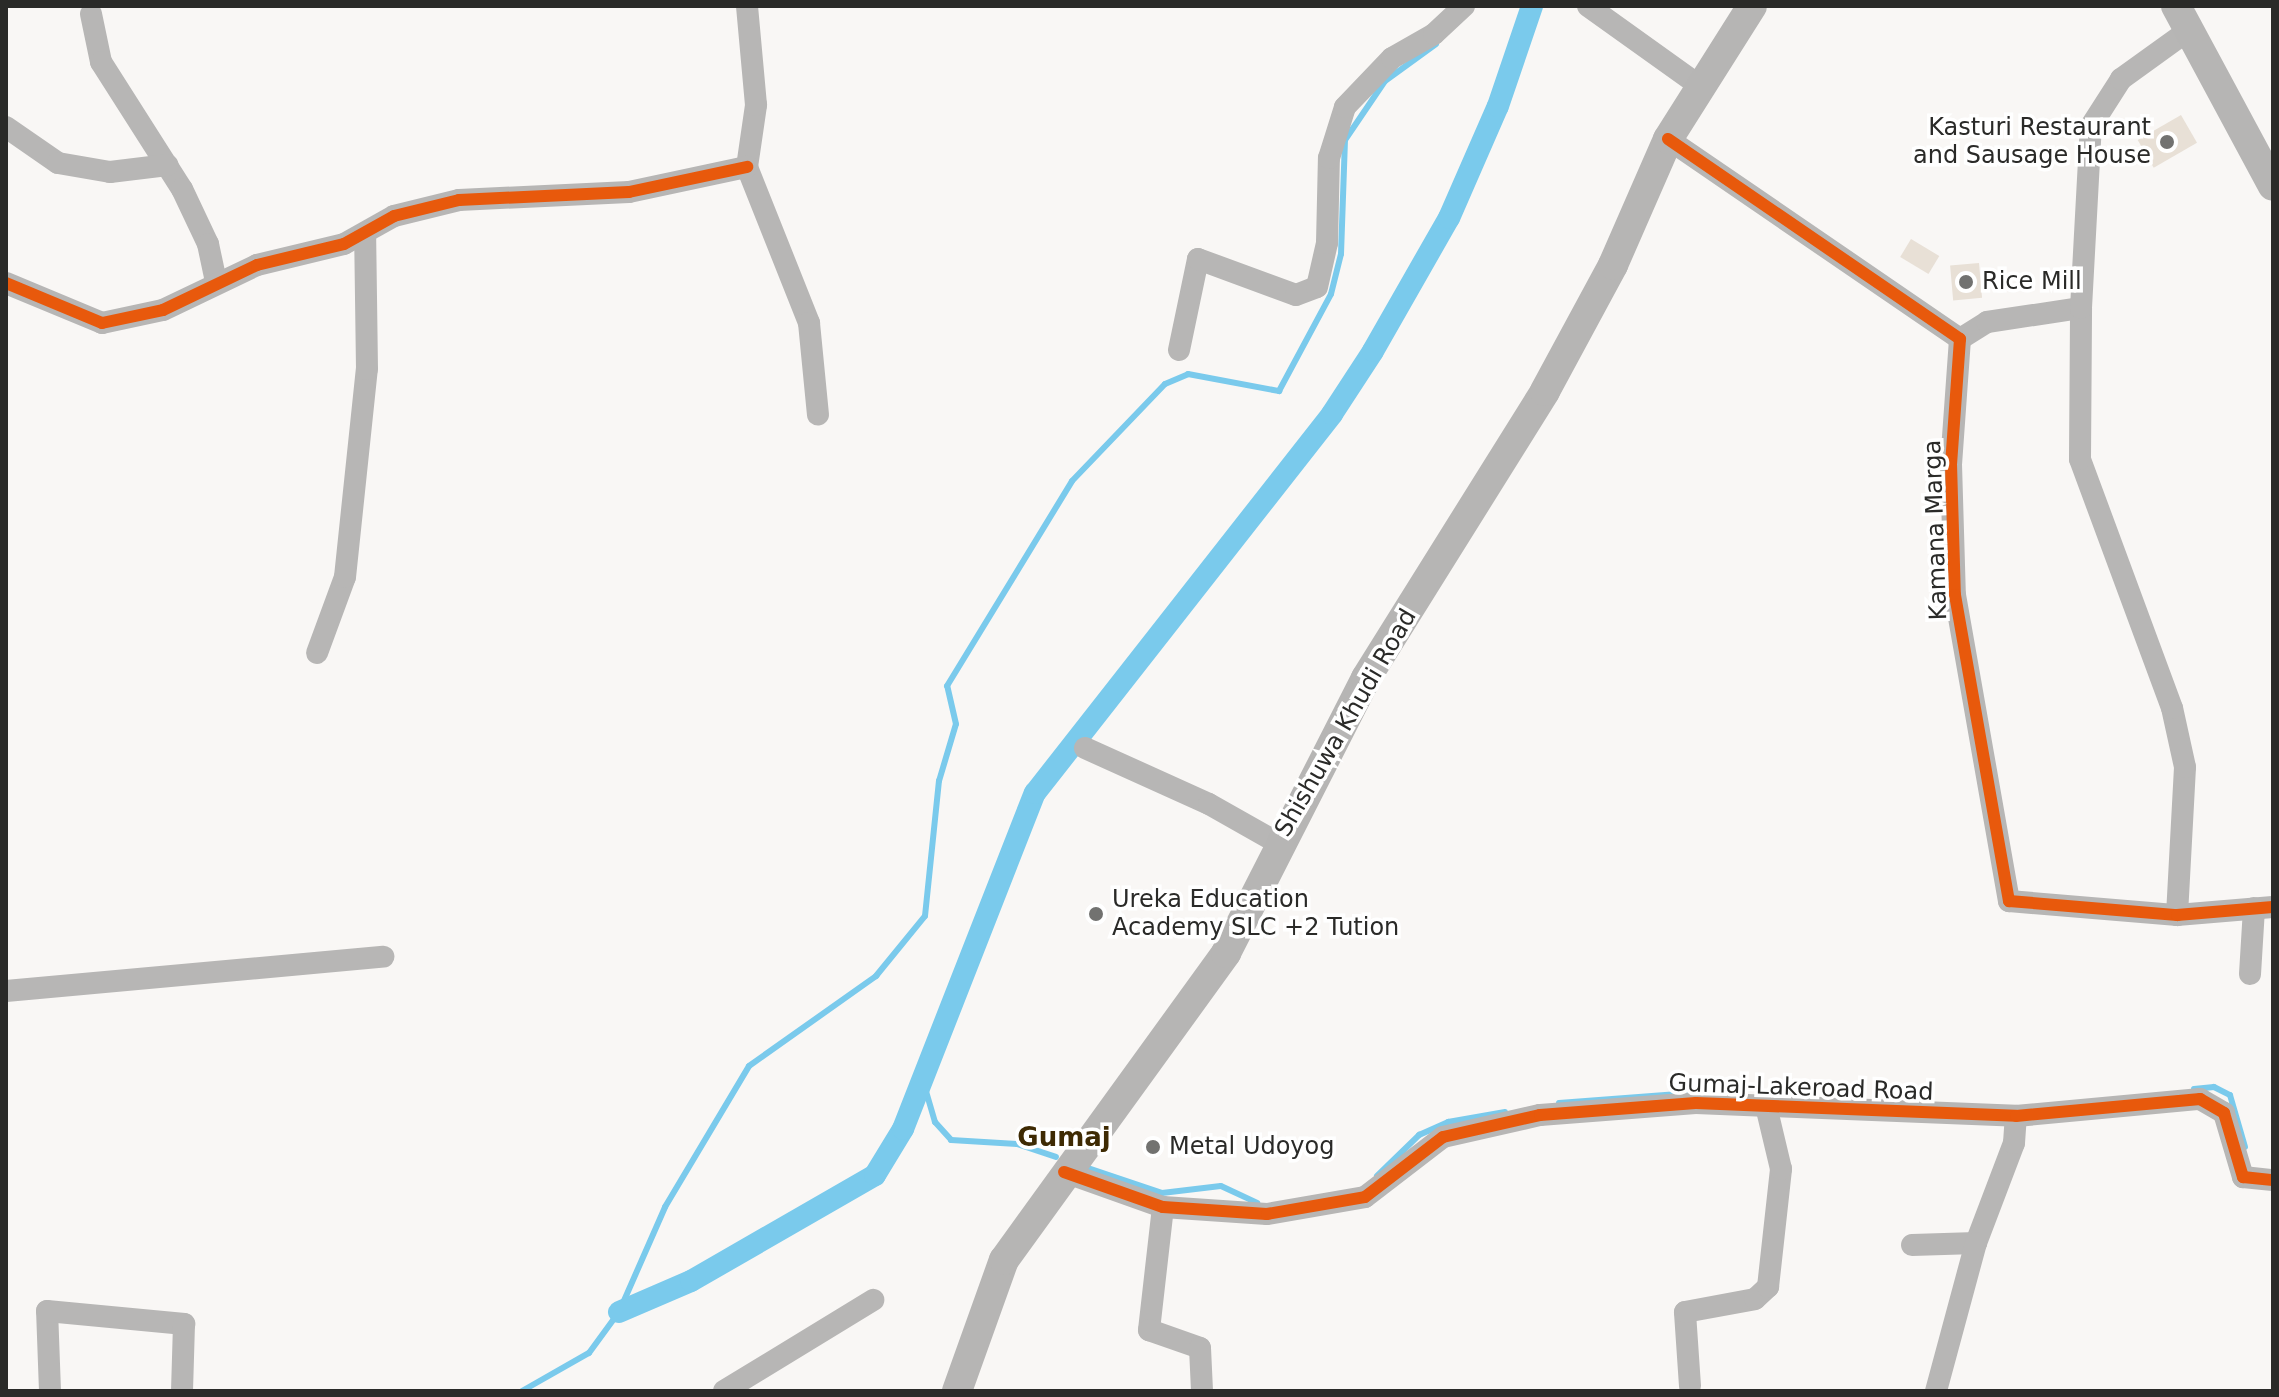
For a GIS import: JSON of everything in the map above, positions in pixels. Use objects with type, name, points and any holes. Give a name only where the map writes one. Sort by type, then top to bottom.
[{"type":"main road","name":"Shishuwa Khudi Road","points":[[957,1391],[1004,1260],[1064,1172],[1226,953],[1278,843],[1366,678],[1545,391],[1613,265],[1668,139],[1752,6]]},
{"type":"main road","points":[[2182,18],[2273,186]]},
{"type":"street","points":[[747,6],[756,105],[747,167],[809,323],[818,415]]},
{"type":"street","points":[[1179,350],[1198,259],[1296,295],[1317,287],[1327,243],[1329,158],[1345,107],[1392,58],[1434,34],[1464,6]]},
{"type":"street","points":[[1588,6],[1701,87]]},
{"type":"street","points":[[91,14],[101,62],[168,165],[208,244],[216,283]]},
{"type":"street","points":[[2177,915],[2185,767],[2172,708],[2080,459],[2081,308],[2091,126],[2121,79],[2182,18]]},
{"type":"street","points":[[6,127],[58,163],[110,172],[168,165]]},
{"type":"street","points":[[1668,139],[1960,339],[1987,322],[2081,308]]},
{"type":"street","points":[[6,283],[102,323],[163,310],[216,283],[365,234],[394,216],[459,200],[629,192],[747,167]]},
{"type":"street","points":[[317,653],[345,577],[367,369],[365,234]]},
{"type":"street","name":"Kamana Marga","points":[[1960,339],[1951,464],[1955,595],[2009,901],[2177,915],[2264,907]]},
{"type":"street","points":[[1085,748],[1209,804],[1278,843]]},
{"type":"street","points":[[2250,974],[2264,907]]},
{"type":"street","points":[[6,991],[383,957]]},
{"type":"street","name":"Gumaj-Lakeroad Road","points":[[1064,1172],[1163,1207],[1267,1214],[1345,1204],[1386,1186],[1412,1156],[1443,1137],[1540,1115],[1696,1103],[2016,1116],[2209,1100],[2224,1113],[2243,1177],[2273,1180]]},
{"type":"street","points":[[1690,1386],[1685,1312],[1755,1299],[1768,1287],[1781,1169],[1766,1106]]},
{"type":"street","points":[[1936,1391],[1976,1243],[2014,1143],[2016,1116]]},
{"type":"street","points":[[1163,1207],[1149,1330],[1200,1348],[1202,1391]]},
{"type":"street","points":[[1912,1245],[1976,1243]]},
{"type":"street","points":[[724,1391],[873,1300]]},
{"type":"street","points":[[50,1391],[47,1311],[184,1324],[182,1391]]},
{"type":"building","name":"Kasturi Restaurant and Sausage House","points":[[2181,115],[2197,143],[2154,168],[2138,140]]},
{"type":"building","points":[[1911,239],[1939,256],[1928,274],[1900,257]]},
{"type":"building","name":"Rice Mill","points":[[1979,263],[1982,298],[1953,300],[1950,266]]},
{"type":"waterway","points":[[619,1312],[691,1281],[875,1175],[903,1129],[1035,793],[1332,414],[1373,351],[1449,218],[1498,106],[1532,6]]},
{"type":"waterway","points":[[522,1391],[589,1353],[619,1312],[665,1207],[749,1066],[876,976],[925,916],[939,781],[956,724],[947,686],[1072,481],[1165,384],[1188,374],[1279,391],[1331,294],[1341,254],[1345,140],[1385,81],[1436,44]]},
{"type":"waterway","points":[[923,1081],[935,1122],[951,1140],[1017,1144],[1056,1157]]},
{"type":"waterway","points":[[2194,1089],[2214,1087],[2230,1095],[2245,1147]]},
{"type":"waterway","points":[[1559,1103],[1692,1093]]},
{"type":"waterway","points":[[1377,1176],[1419,1135],[1448,1122],[1505,1112]]},
{"type":"waterway","points":[[1082,1166],[1162,1193],[1221,1186],[1257,1203]]},
{"type":"cycle path","points":[[1668,139],[1960,339],[1951,464],[1955,595],[2009,901],[2177,915],[2273,907]]},
{"type":"cycle path","points":[[6,283],[102,323],[163,310],[257,265],[344,244],[394,216],[459,200],[629,192],[747,167]]},
{"type":"cycle path","points":[[1064,1172],[1163,1207],[1267,1214],[1365,1197],[1443,1137],[1540,1115],[1696,1103],[2016,1116],[2200,1099],[2224,1113],[2243,1177],[2273,1180]]},
{"type":"place","name":"Kasturi Restaurant and Sausage House","points":[[2167,142]]},
{"type":"place","name":"Rice Mill","points":[[1966,282]]},
{"type":"place","name":"Ureka Education Academy SLC +2 Tution","points":[[1096,914]]},
{"type":"place","name":"Metal Udoyog","points":[[1153,1147]]},
{"type":"district","name":"Gumaj","points":[[1064,1138]]}]
